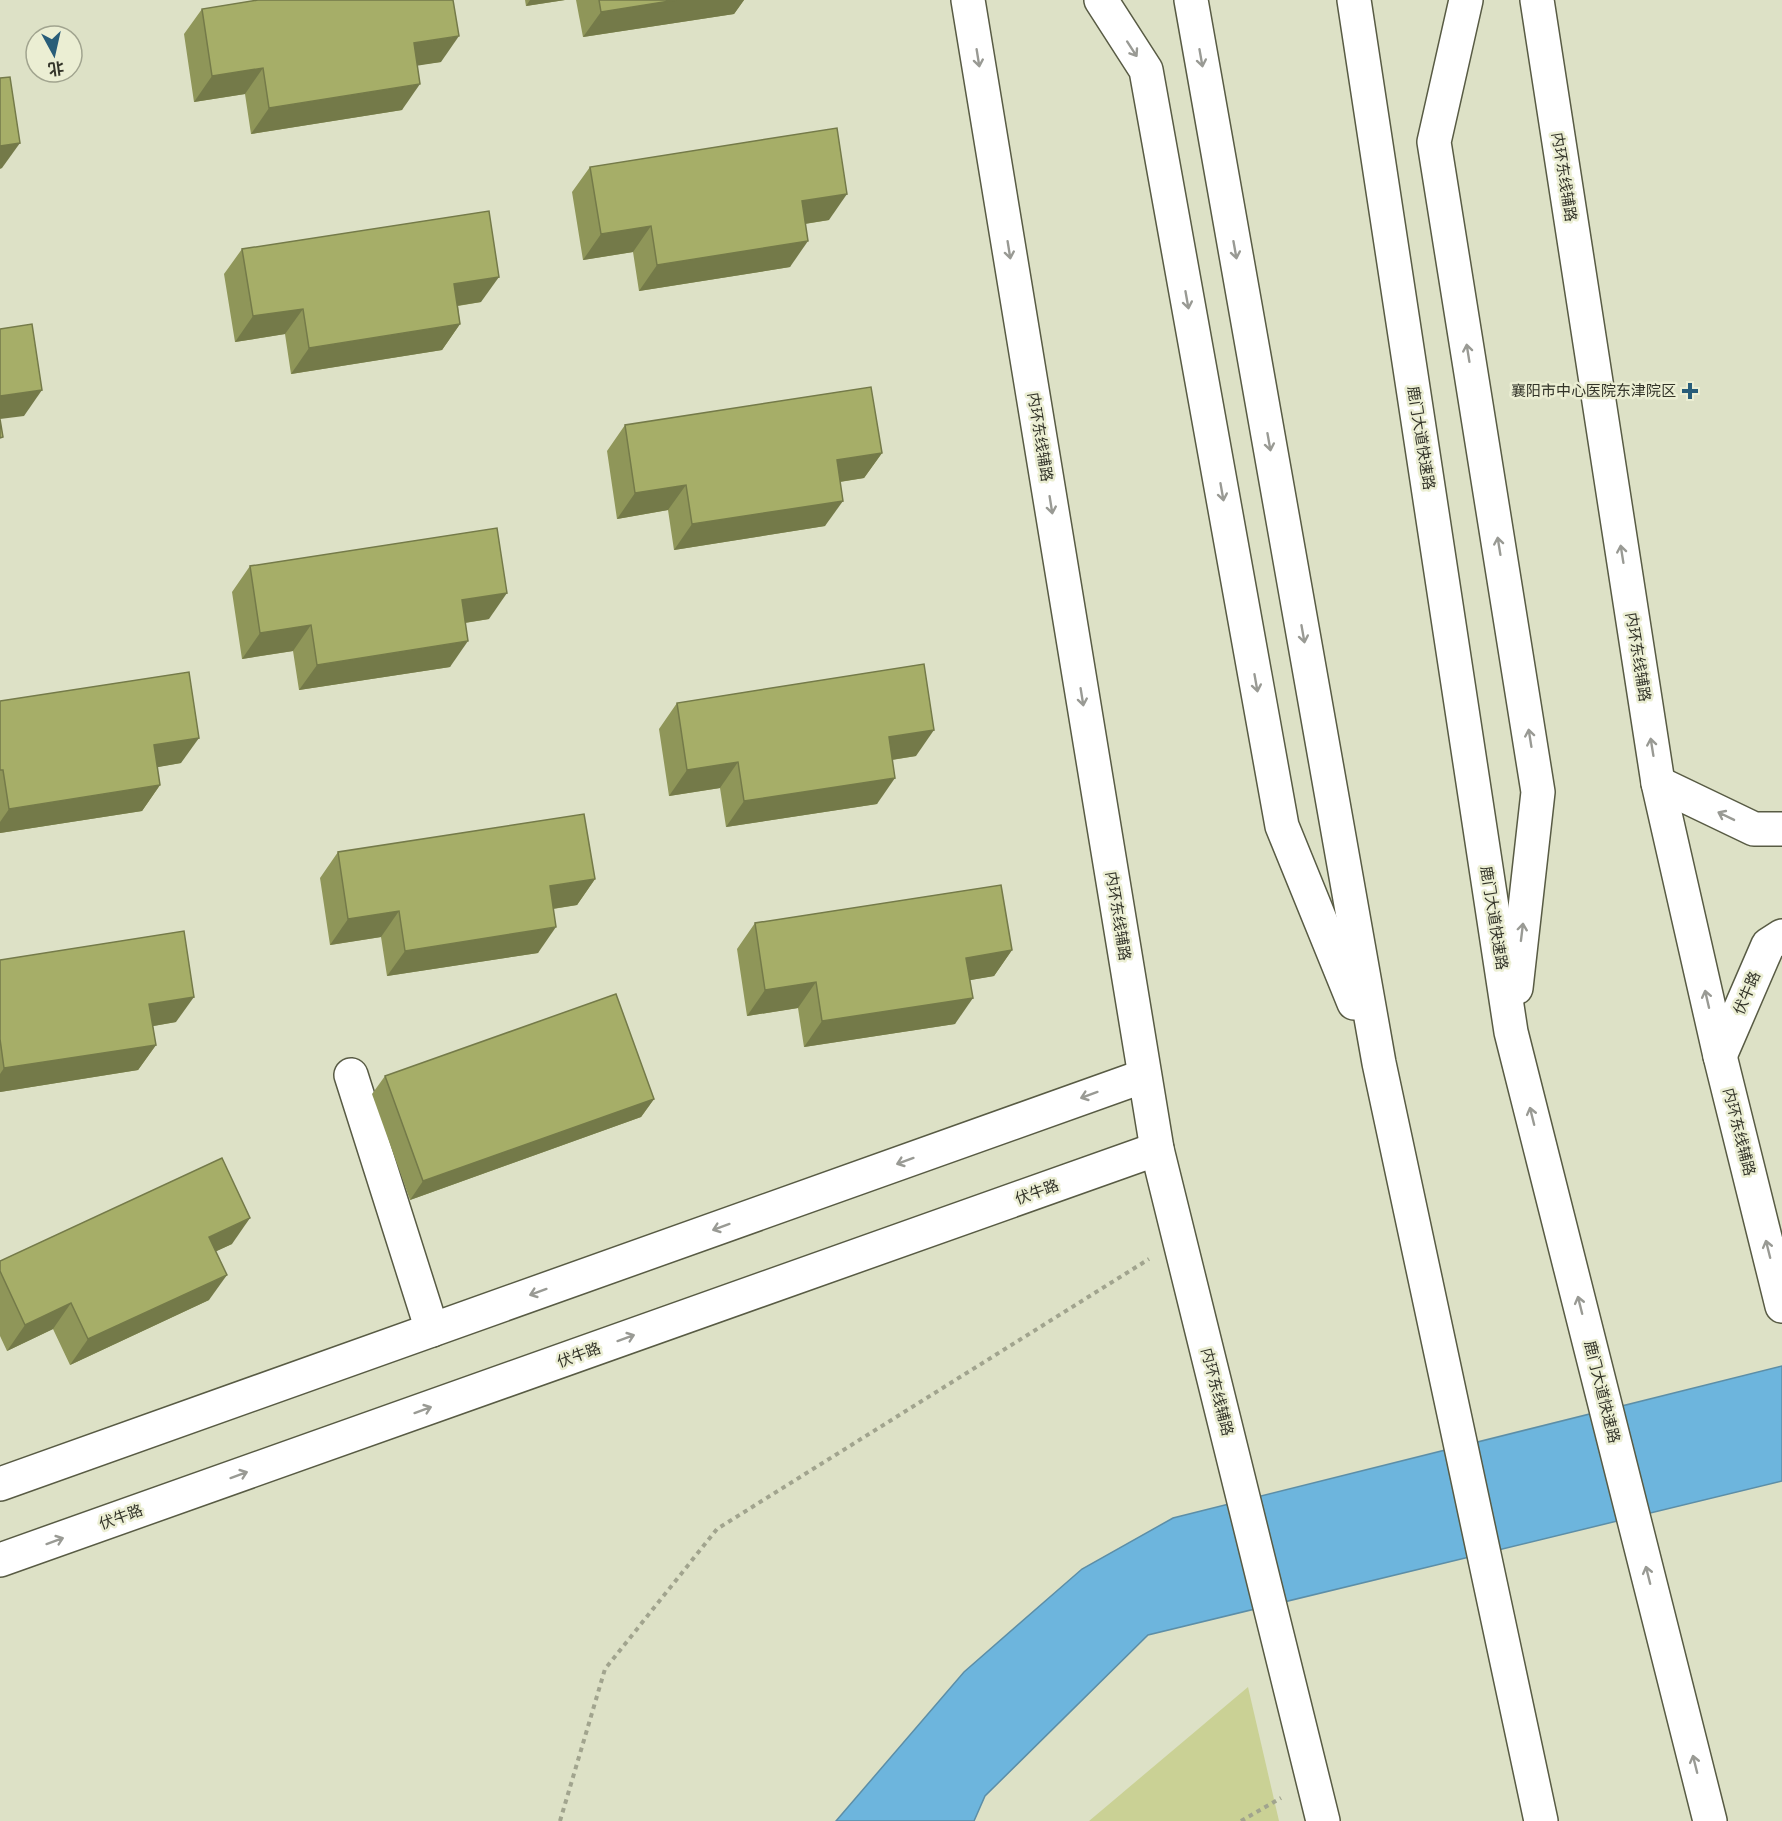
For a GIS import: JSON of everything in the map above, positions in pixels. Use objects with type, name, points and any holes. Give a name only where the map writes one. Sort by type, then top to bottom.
[{"type":"main road","name":"内环东线辅路","points":[[969,0],[1157,1149],[1323,1821]]},
{"type":"main road","points":[[1101,0],[1146,70],[1282,826],[1379,1063]]},
{"type":"main road","points":[[1191,0],[1379,1063],[1541,1821]]},
{"type":"main road","name":"鹿门大道快速路","points":[[1354,0],[1511,1032],[1710,1821]]},
{"type":"main road","points":[[1466,0],[1434,142],[1538,792],[1511,1032]]},
{"type":"main road","name":"内环东线辅路","points":[[1537,0],[1658,783],[1720,1056],[1782,1306]]},
{"type":"main road","points":[[1658,783],[1754,829],[1782,829]]},
{"type":"main road","name":"伏牛路","points":[[1720,1056],[1768,945],[1782,936]]},
{"type":"main road","points":[[351,1075],[432,1330]]},
{"type":"main road","points":[[0,1484],[1144,1076]]},
{"type":"main road","name":"伏牛路","points":[[0,1560],[1157,1149]]},
{"type":"path","points":[[560,1821],[604,1669],[717,1529],[1180,1239]]},
{"type":"path","points":[[1241,1821],[1313,1779]]},
{"type":"green space","points":[[1248,1687],[1279,1821],[1089,1821]]},
{"type":"water","points":[[1782,1366],[1782,1481],[1148,1635],[985,1796],[974,1821],[836,1821],[964,1672],[1082,1569],[1173,1518]]},
{"type":"building","points":[[258,0],[453,0],[459,36],[414,43],[420,84],[269,108],[263,68],[212,76],[202,9]]},
{"type":"building","points":[[599,0],[676,0],[601,12]]},
{"type":"building","points":[[10,77],[20,143],[0,146],[0,78]]},
{"type":"building","points":[[837,128],[847,194],[802,201],[808,241],[657,265],[651,226],[601,234],[590,167]]},
{"type":"building","points":[[489,211],[499,277],[454,284],[460,324],[309,348],[303,309],[253,316],[242,249]]},
{"type":"building","points":[[32,324],[42,390],[0,396],[0,329]]},
{"type":"building","points":[[871,387],[882,453],[837,460],[843,501],[692,524],[686,485],[635,493],[625,425]]},
{"type":"building","points":[[0,419],[3,437],[0,438]]},
{"type":"building","points":[[497,528],[507,593],[462,600],[468,641],[317,665],[311,625],[260,633],[250,566]]},
{"type":"building","points":[[924,664],[934,730],[889,737],[895,778],[744,801],[738,762],[687,770],[677,703]]},
{"type":"building","points":[[189,672],[199,738],[154,745],[160,785],[9,809],[3,770],[0,770],[0,701]]},
{"type":"building","points":[[584,814],[595,879],[550,886],[556,927],[405,951],[399,911],[348,919],[338,852]]},
{"type":"building","points":[[1001,885],[1012,950],[966,958],[973,998],[822,1021],[816,982],[765,990],[755,923]]},
{"type":"building","points":[[184,931],[194,997],[149,1004],[156,1045],[4,1068],[0,1039],[0,960]]},
{"type":"building","points":[[616,994],[654,1099],[423,1181],[385,1076]]},
{"type":"building","points":[[222,1158],[250,1218],[209,1237],[227,1275],[88,1339],[71,1303],[25,1325],[0,1271],[0,1261]]},
{"type":"place","name":"襄阳市中心医院东津院区","points":[[1690,391]]}]
